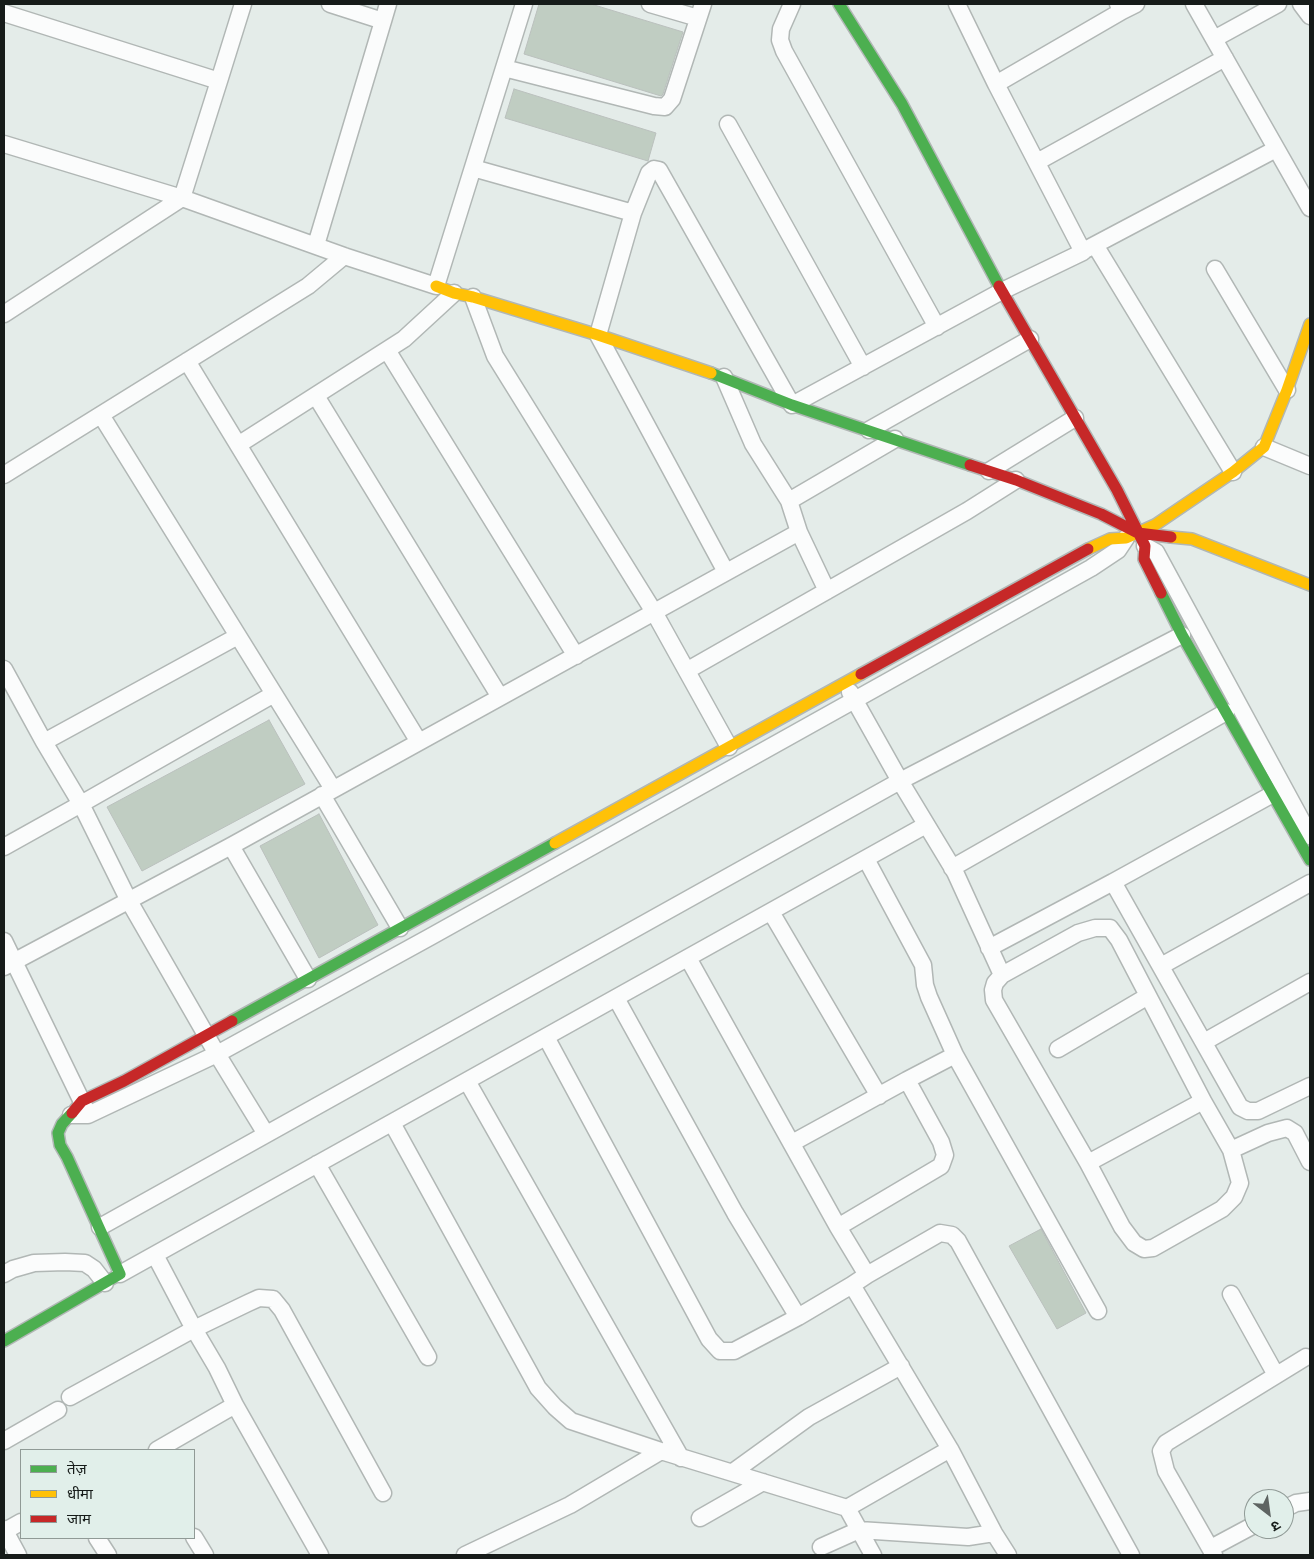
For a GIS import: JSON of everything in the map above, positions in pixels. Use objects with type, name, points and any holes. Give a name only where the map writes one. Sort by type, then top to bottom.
[{"type":"street","points":[[4,314],[182,198],[243,4]]},
{"type":"street","points":[[330,4],[383,21]]},
{"type":"street","points":[[316,245],[388,4]]},
{"type":"street","points":[[436,286],[524,4]]},
{"type":"street","points":[[504,68],[654,106],[665,107],[672,99],[700,11],[650,4]]},
{"type":"street","points":[[792,4],[781,29],[780,40],[784,50],[937,327]]},
{"type":"street","points":[[839,4],[902,104],[1002,291],[1116,490],[1144,559],[1182,635],[1226,712],[1310,836]]},
{"type":"street","points":[[957,4],[1037,162],[1089,248],[1233,472]]},
{"type":"street","points":[[1194,4],[1310,208]]},
{"type":"street","points":[[1214,39],[1278,4]]},
{"type":"street","points":[[1302,4],[1310,16]]},
{"type":"street","points":[[996,84],[1126,6]]},
{"type":"street","points":[[4,13],[219,81]]},
{"type":"street","points":[[1037,162],[1225,58]]},
{"type":"street","points":[[728,124],[863,367]]},
{"type":"street","points":[[5,146],[182,198],[454,293],[474,297],[724,377],[792,405],[1016,480],[1101,514],[1156,552],[1279,791],[1310,860]]},
{"type":"street","points":[[792,405],[1002,291],[1089,248],[1276,149]]},
{"type":"street","points":[[474,168],[633,213]]},
{"type":"street","points":[[726,572],[598,336],[633,213],[650,173],[654,169],[659,170],[792,405]]},
{"type":"street","points":[[4,475],[308,286],[344,256]]},
{"type":"street","points":[[1215,269],[1287,390]]},
{"type":"street","points":[[238,445],[404,339],[454,293]]},
{"type":"street","points":[[474,297],[495,356],[654,612],[688,670],[729,748]]},
{"type":"street","points":[[120,1274],[100,1227],[60,1145],[58,1133],[62,1124],[71,1115],[217,1054],[1091,568],[1233,472],[1264,447],[1287,390],[1306,355],[1310,324]]},
{"type":"street","points":[[869,430],[1030,339]]},
{"type":"street","points":[[388,350],[576,656]]},
{"type":"street","points":[[186,361],[419,742]]},
{"type":"street","points":[[724,377],[753,444],[789,501],[799,532],[827,591]]},
{"type":"street","points":[[316,396],[500,697]]},
{"type":"street","points":[[101,415],[274,694],[400,928]]},
{"type":"street","points":[[989,471],[1075,418]]},
{"type":"street","points":[[789,501],[895,439]]},
{"type":"street","points":[[1264,447],[1310,466]]},
{"type":"street","points":[[688,670],[967,512],[1016,480]]},
{"type":"street","points":[[9,964],[231,846],[799,532]]},
{"type":"street","points":[[85,1108],[124,1081],[1083,552],[1110,539],[1192,539],[1306,583],[1310,597]]},
{"type":"street","points":[[100,1227],[900,781],[1182,635]]},
{"type":"street","points":[[44,742],[238,636]]},
{"type":"street","points":[[4,670],[81,804],[129,901],[217,1054],[266,1134]]},
{"type":"street","points":[[845,683],[952,868],[1002,976]]},
{"type":"street","points":[[4,847],[274,694]]},
{"type":"street","points":[[952,868],[1226,712]]},
{"type":"street","points":[[989,948],[1279,791]]},
{"type":"street","points":[[4,1341],[120,1274],[926,825]]},
{"type":"street","points":[[231,846],[308,979]]},
{"type":"street","points":[[866,859],[923,965],[925,985],[929,997],[955,1055],[1098,1311]]},
{"type":"street","points":[[1113,882],[1240,1107],[1248,1111],[1258,1111],[1310,1086]]},
{"type":"street","points":[[1161,966],[1310,883]]},
{"type":"street","points":[[771,912],[879,1096]]},
{"type":"street","points":[[1095,928],[1110,928],[1119,940],[1231,1150],[1240,1183],[1234,1197],[1222,1209],[1153,1248],[1144,1249],[1134,1243],[1122,1227],[1088,1163],[994,1000],[993,990],[995,983],[1002,976],[1078,933],[1095,928]]},
{"type":"street","points":[[4,941],[9,964],[85,1108]]},
{"type":"street","points":[[688,958],[838,1227],[867,1274]]},
{"type":"street","points":[[1204,1042],[1310,982]]},
{"type":"street","points":[[1058,1049],[1148,996]]},
{"type":"street","points":[[616,998],[735,1212],[798,1317]]},
{"type":"street","points":[[546,1037],[709,1339],[720,1351],[734,1351],[798,1317],[867,1274],[940,1233],[952,1235],[958,1241],[1131,1555]]},
{"type":"street","points":[[792,1143],[955,1055]]},
{"type":"street","points":[[838,1227],[941,1166],[945,1156],[942,1142],[907,1080]]},
{"type":"street","points":[[468,1081],[681,1458]]},
{"type":"street","points":[[1088,1163],[1203,1100]]},
{"type":"street","points":[[392,1123],[538,1388],[554,1408],[571,1421],[661,1452],[733,1472],[847,1508],[873,1555]]},
{"type":"street","points":[[1231,1150],[1268,1133],[1287,1128],[1295,1133],[1310,1162]]},
{"type":"street","points":[[317,1164],[428,1357]]},
{"type":"street","points":[[155,1255],[194,1330],[217,1368],[235,1405],[320,1555]]},
{"type":"street","points":[[4,1274],[13,1268],[34,1263],[86,1263],[94,1269],[105,1283]]},
{"type":"street","points":[[852,1285],[950,1449],[994,1533],[1008,1555]]},
{"type":"street","points":[[1231,1294],[1276,1375]]},
{"type":"street","points":[[70,1397],[194,1330],[259,1298],[273,1299],[282,1310],[383,1493]]},
{"type":"street","points":[[1244,1531],[1212,1552],[1166,1471],[1161,1451],[1166,1443],[1306,1357]]},
{"type":"street","points":[[733,1472],[809,1417],[901,1366]]},
{"type":"street","points":[[159,1449],[235,1405]]},
{"type":"street","points":[[4,1441],[58,1410]]},
{"type":"street","points":[[847,1508],[950,1449]]},
{"type":"street","points":[[465,1555],[570,1505],[661,1452]]},
{"type":"street","points":[[700,1518],[763,1482]]},
{"type":"street","points":[[1294,1504],[1310,1501]]},
{"type":"street","points":[[18,1555],[4,1530],[20,1522]]},
{"type":"street","points":[[821,1547],[859,1530],[968,1536],[994,1533]]},
{"type":"street","points":[[195,1538],[205,1555]]},
{"type":"street","points":[[98,1539],[108,1555]]},
{"type":"building","points":[[539,4],[591,4],[683,32],[663,94],[661,96],[524,54]]},
{"type":"building","points":[[514,89],[656,133],[648,161],[505,118]]},
{"type":"building","points":[[269,720],[305,784],[142,871],[107,807]]},
{"type":"building","points":[[319,814],[378,925],[319,958],[260,846]]},
{"type":"building","points":[[1041,1229],[1086,1313],[1057,1329],[1009,1246]]},
{"type":"traffic: fast","points":[[839,4],[902,104],[999,286]]},
{"type":"traffic: fast","points":[[711,373],[792,405],[970,465]]},
{"type":"traffic: fast","points":[[1161,593],[1182,635],[1310,860]]},
{"type":"traffic: fast","points":[[232,1021],[555,843]]},
{"type":"traffic: fast","points":[[4,1341],[120,1274],[60,1145],[58,1133],[62,1124],[72,1113]]},
{"type":"traffic: slow","points":[[436,286],[598,335],[711,373]]},
{"type":"traffic: slow","points":[[1088,549],[1110,539],[1126,538],[1155,525],[1233,472],[1264,447],[1287,390],[1310,324]]},
{"type":"traffic: slow","points":[[1171,537],[1192,539],[1310,585]]},
{"type":"traffic: slow","points":[[555,843],[861,674]]},
{"type":"traffic: jam","points":[[999,286],[1117,490],[1145,546],[1144,559],[1161,593]]},
{"type":"traffic: jam","points":[[970,465],[1016,480],[1101,514],[1138,533],[1171,537]]},
{"type":"traffic: jam","points":[[861,674],[1088,549]]},
{"type":"traffic: jam","points":[[72,1113],[82,1101],[124,1081],[232,1021]]}]
